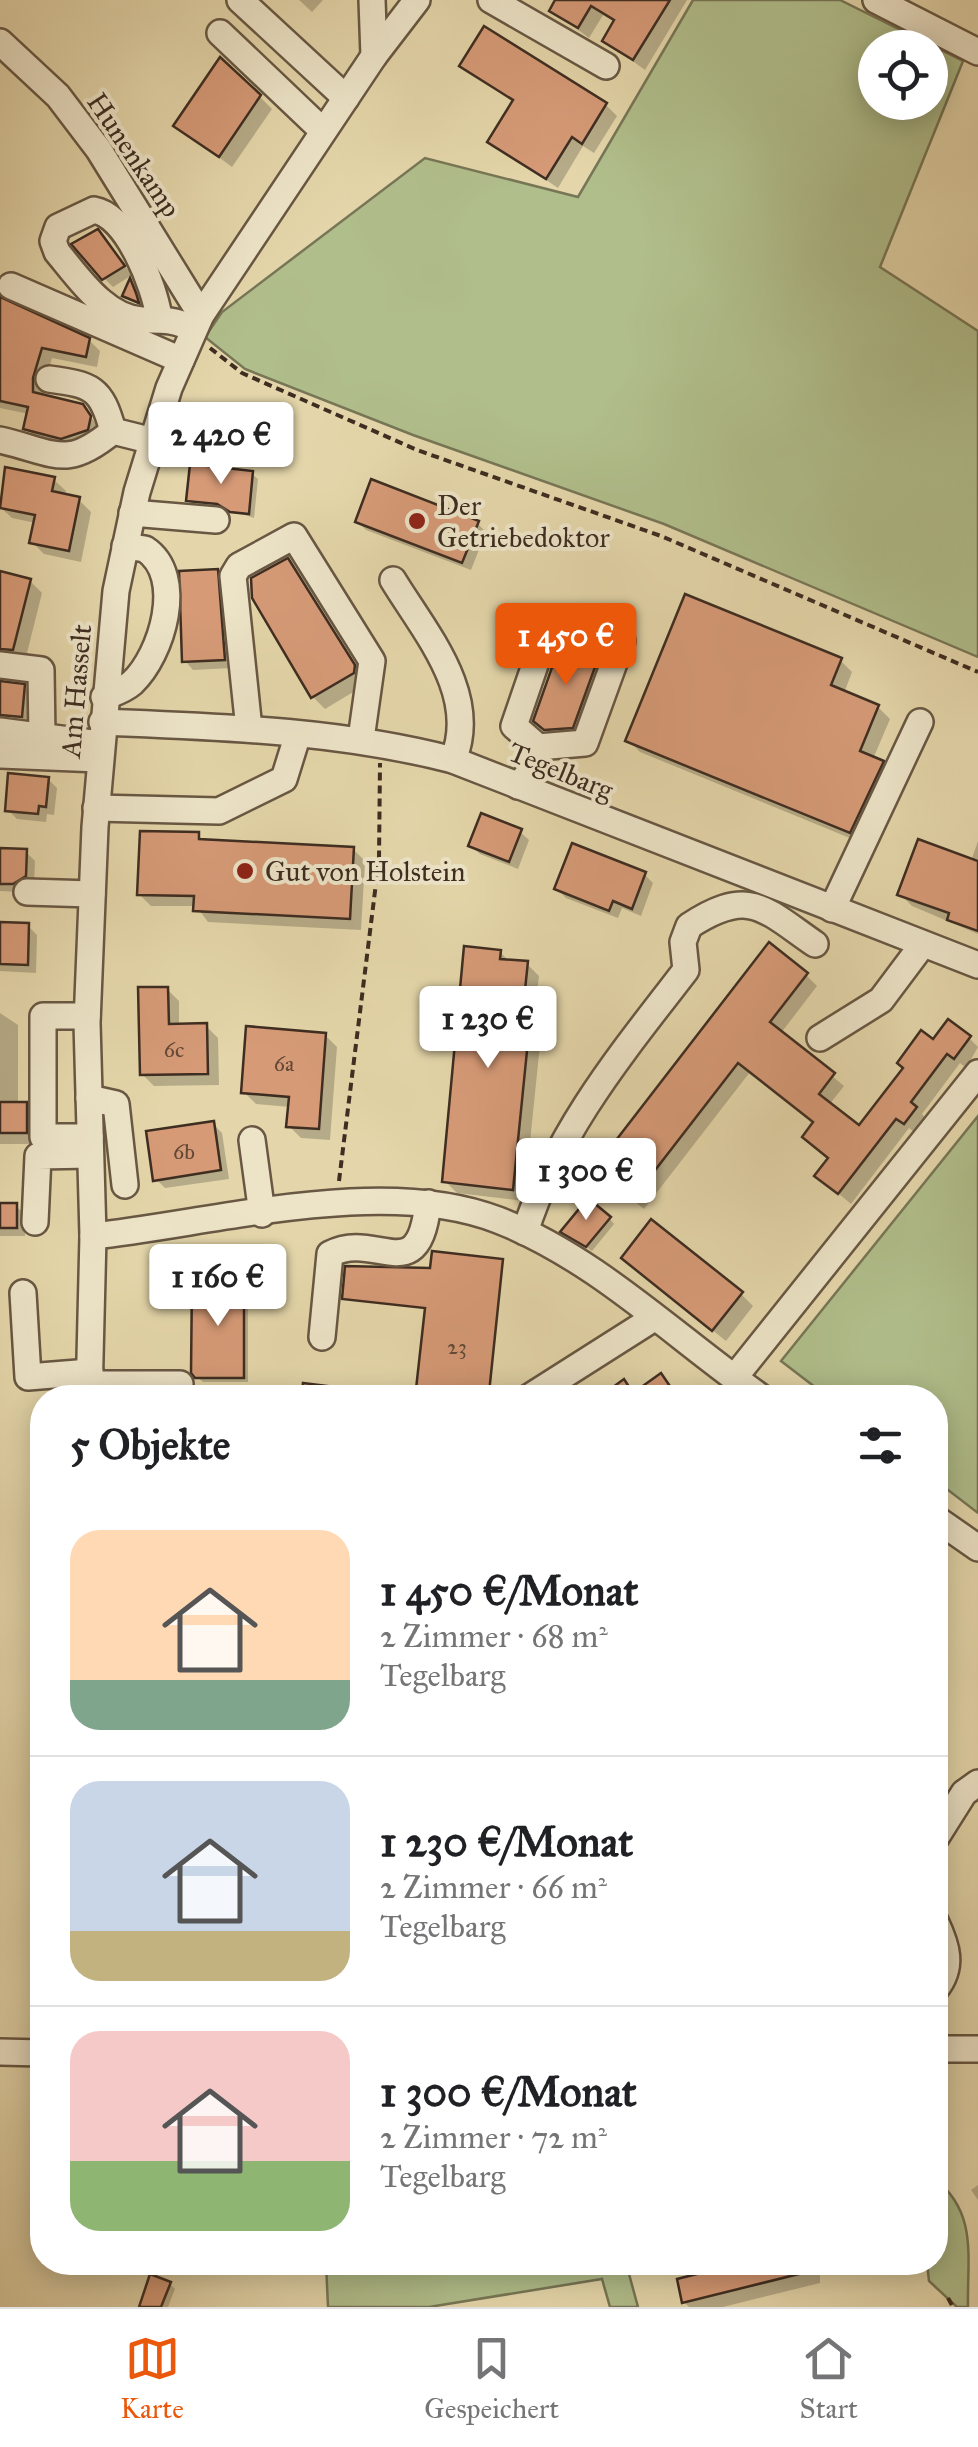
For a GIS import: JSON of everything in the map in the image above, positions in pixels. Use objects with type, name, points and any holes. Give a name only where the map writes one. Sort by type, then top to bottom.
[{"type":"street","points":[[240,0],[346,98]]},
{"type":"street","name":"Am Hasselt","points":[[89,1385],[93,1236],[87,1016],[96,808],[101,731],[132,513],[152,441],[196,326],[374,56],[417,0]]},
{"type":"street","points":[[491,0],[606,66]]},
{"type":"street","points":[[876,0],[978,52]]},
{"type":"street","points":[[372,1],[374,56]]},
{"type":"street","points":[[220,33],[324,132]]},
{"type":"street","name":"Hunenkamp","points":[[0,42],[58,96],[99,150],[196,326]]},
{"type":"street","points":[[159,317],[154,289],[112,218],[94,210],[58,227],[53,240],[57,252],[93,294],[128,316],[159,317],[196,326]]},
{"type":"street","points":[[11,286],[181,360]]},
{"type":"street","points":[[48,379],[84,384],[97,391],[113,431]]},
{"type":"street","points":[[113,431],[152,441]]},
{"type":"street","points":[[0,440],[72,457],[84,455],[113,431]]},
{"type":"street","points":[[132,513],[216,520]]},
{"type":"street","points":[[249,729],[232,576],[240,566],[294,536],[372,662],[370,740]]},
{"type":"street","points":[[0,755],[101,731],[128,686],[141,673],[164,623],[162,568],[145,549],[126,546]]},
{"type":"street","points":[[393,580],[442,660],[462,707],[463,730],[452,760]]},
{"type":"street","points":[[567,620],[622,641],[585,743],[538,747],[514,726],[549,624],[567,620]]},
{"type":"street","points":[[0,664],[41,670],[42,736]]},
{"type":"street","points":[[832,909],[920,722]]},
{"type":"street","name":"Tegelbarg","points":[[101,731],[249,729],[370,740],[452,760],[978,964]]},
{"type":"street","points":[[0,731],[42,736],[101,731]]},
{"type":"street","points":[[96,808],[219,811],[284,779],[298,734]]},
{"type":"street","points":[[518,786],[534,767],[538,747]]},
{"type":"street","points":[[27,892],[92,894]]},
{"type":"street","points":[[525,1232],[542,1181],[578,1112],[686,970],[684,942],[689,926],[732,904],[752,902],[815,944]]},
{"type":"street","points":[[820,1038],[881,1000],[924,944]]},
{"type":"street","points":[[87,1016],[42,1016],[43,1138],[90,1146]]},
{"type":"street","points":[[734,1378],[978,1073]]},
{"type":"street","points":[[89,1098],[116,1104],[125,1185]]},
{"type":"street","points":[[252,1140],[262,1214]]},
{"type":"street","points":[[35,1222],[38,1156],[90,1146]]},
{"type":"street","points":[[93,1236],[328,1203],[428,1203],[472,1211],[525,1232],[602,1279],[744,1385]]},
{"type":"street","points":[[322,1337],[330,1254],[342,1250],[397,1252],[414,1247],[424,1236],[428,1203]]},
{"type":"street","points":[[23,1294],[28,1377],[89,1385],[180,1384]]},
{"type":"street","points":[[548,1385],[654,1318]]},
{"type":"street","points":[[948,1527],[978,1548]]},
{"type":"street","points":[[948,1817],[964,1793],[978,1783]]},
{"type":"street","points":[[948,2049],[978,2049]]},
{"type":"street","points":[[0,2052],[30,2053]]},
{"type":"path","points":[[196,326],[242,373],[417,450],[661,536],[978,672]]},
{"type":"path","points":[[328,1203],[339,1184],[378,859],[370,740]]},
{"type":"path","points":[[948,2298],[953,2307]]},
{"type":"green space","points":[[693,0],[840,0],[900,30],[858,30],[858,120],[939,120],[880,267],[978,331],[978,657],[664,524],[413,435],[245,369],[205,337],[222,312],[425,158],[578,197]]},
{"type":"green space","points":[[948,54],[963,61],[948,98]]},
{"type":"green space","points":[[978,1116],[978,1513],[948,1490],[948,1385],[812,1385],[781,1361]]},
{"type":"green space","points":[[948,2191],[958,2206],[967,2237],[968,2307],[957,2307],[929,2281],[928,2275],[948,2275]]},
{"type":"green space","points":[[327,2275],[629,2275],[638,2307],[610,2307],[602,2279],[429,2307],[328,2307]]},
{"type":"building","points":[[555,0],[670,0],[633,60],[602,41],[614,20],[591,6],[578,28],[549,11]]},
{"type":"building","points":[[484,26],[607,103],[582,144],[572,137],[546,179],[487,142],[513,100],[459,66]]},
{"type":"building","points":[[220,57],[261,95],[219,157],[173,126]]},
{"type":"building","points":[[98,229],[125,266],[102,280],[71,244]]},
{"type":"building","points":[[130,278],[136,293],[139,303],[122,296]]},
{"type":"building","points":[[0,297],[90,338],[86,357],[42,348],[33,378],[33,392],[83,404],[91,416],[88,430],[61,439],[23,429],[28,407],[0,401]]},
{"type":"building","points":[[190,464],[253,471],[249,514],[230,512],[217,504],[186,501]]},
{"type":"building","points":[[5,467],[55,477],[52,491],[80,497],[69,551],[29,543],[35,515],[0,508]]},
{"type":"building","name":"Der Getriebedoktor","points":[[371,479],[479,521],[462,563],[355,522]]},
{"type":"building","points":[[288,558],[355,665],[354,673],[311,698],[252,598],[251,578]]},
{"type":"building","points":[[218,569],[225,660],[182,662],[179,571]]},
{"type":"building","points":[[0,571],[31,579],[13,650],[0,649]]},
{"type":"building","points":[[685,594],[842,658],[831,685],[879,705],[860,751],[884,761],[850,833],[625,741]]},
{"type":"building","points":[[561,642],[599,656],[573,728],[544,730],[533,721]]},
{"type":"building","points":[[0,681],[25,684],[22,717],[0,715]]},
{"type":"building","points":[[8,773],[49,777],[46,807],[39,806],[38,814],[5,811]]},
{"type":"building","points":[[481,813],[522,829],[509,862],[468,846]]},
{"type":"building","name":"Gut von Holstein","points":[[140,831],[199,832],[199,839],[354,847],[350,919],[193,911],[194,896],[137,895]]},
{"type":"building","points":[[918,839],[978,861],[978,931],[947,920],[949,913],[897,895]]},
{"type":"building","points":[[572,843],[646,872],[632,909],[613,901],[609,911],[554,889]]},
{"type":"building","points":[[0,848],[27,849],[26,876],[13,884],[0,884]]},
{"type":"building","points":[[0,922],[29,923],[28,965],[0,964]]},
{"type":"building","points":[[769,942],[808,973],[770,1022],[835,1073],[819,1094],[859,1125],[903,1068],[897,1063],[921,1030],[933,1039],[948,1019],[971,1036],[954,1059],[947,1054],[911,1102],[917,1107],[904,1124],[896,1119],[838,1194],[814,1176],[828,1158],[802,1137],[813,1122],[738,1063],[632,1200],[593,1170]]},
{"type":"building","points":[[464,946],[501,950],[500,959],[528,961],[524,1000],[532,1001],[513,1190],[442,1182]]},
{"type":"building","points":[[138,987],[168,987],[169,1024],[207,1023],[208,1074],[140,1075]]},
{"type":"building","points":[[246,1026],[326,1033],[319,1129],[286,1127],[289,1097],[241,1093]]},
{"type":"building","points":[[0,1102],[27,1102],[27,1133],[0,1133]]},
{"type":"building","points":[[214,1121],[221,1170],[153,1181],[146,1131]]},
{"type":"building","points":[[588,1198],[611,1217],[586,1247],[560,1232]]},
{"type":"building","points":[[0,1203],[17,1203],[17,1228],[0,1228]]},
{"type":"building","points":[[651,1219],[743,1292],[712,1331],[621,1258]]},
{"type":"building","points":[[432,1251],[503,1259],[490,1385],[416,1385],[425,1308],[342,1299],[345,1266],[430,1268]]},
{"type":"building","points":[[192,1279],[244,1279],[244,1378],[195,1378],[191,1373]]},
{"type":"building","points":[[661,1373],[669,1385],[644,1385]]},
{"type":"building","points":[[150,2275],[171,2282],[161,2307],[139,2307]]},
{"type":"building","points":[[693,2275],[795,2275],[682,2303],[677,2279]]},
{"type":"place","name":"Der Getriebedoktor","points":[[417,521]]},
{"type":"place","name":"Gut von Holstein","points":[[245,871]]}]
